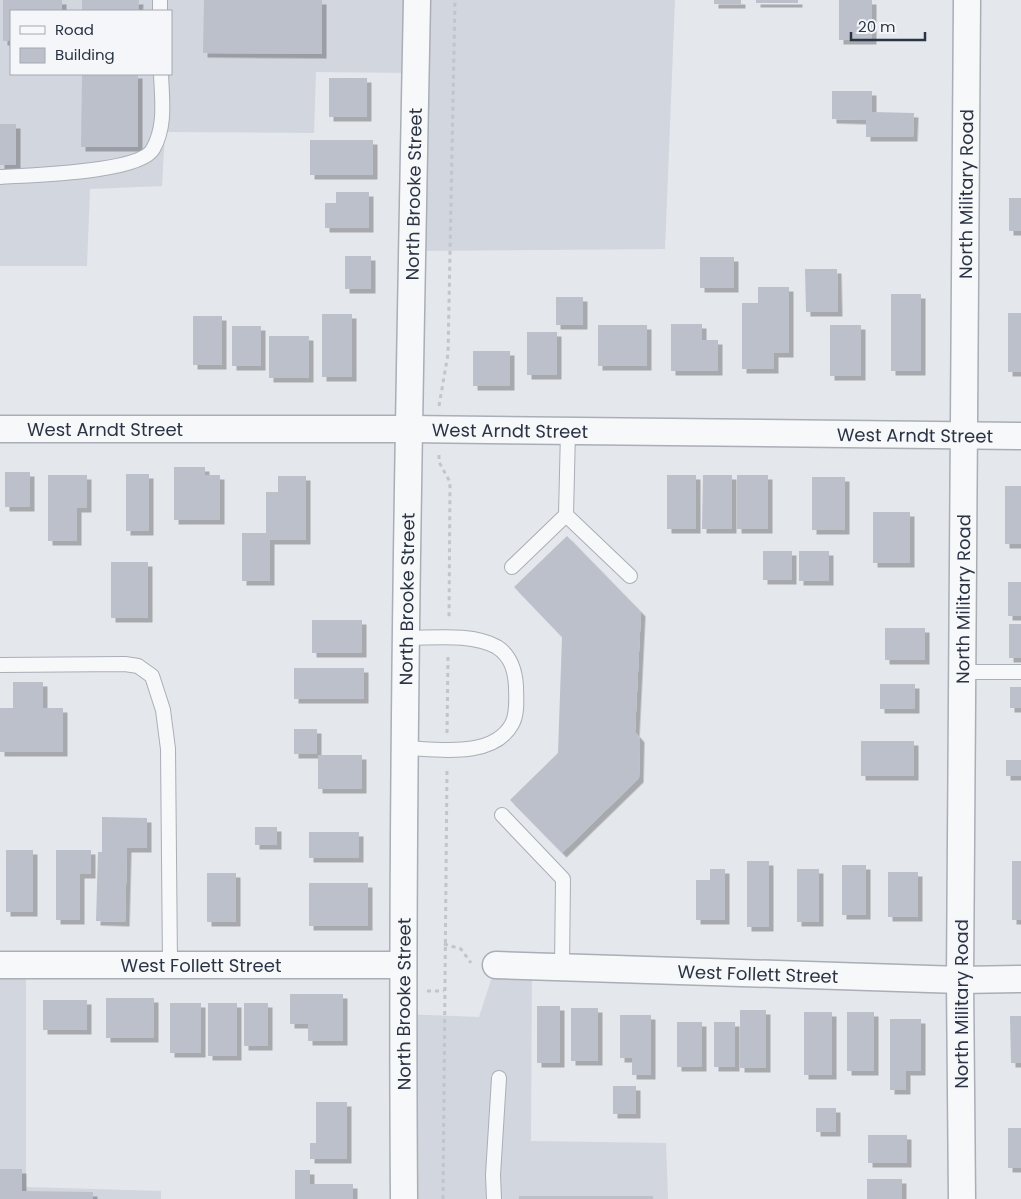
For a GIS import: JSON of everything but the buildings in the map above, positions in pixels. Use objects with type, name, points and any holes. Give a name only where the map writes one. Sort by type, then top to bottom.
[{"type":"street","name":"North Brooke Street","points":[[404,1199],[402,965],[417,0]]},
{"type":"street","name":"North Military Road","points":[[962,1199],[960,980],[967,0]]},
{"type":"street","name":"West Arndt Street","points":[[0,429],[409,429],[1021,436]]},
{"type":"street","name":"West Follett Street","points":[[0,965],[402,965]]},
{"type":"street","name":"West Follett Street","points":[[496,965],[960,980],[1021,979]]},
{"type":"lane","points":[[0,177],[112,168],[132,163],[152,152],[162,127],[161,75]]},
{"type":"lane","points":[[512,567],[566,515],[568,431]]},
{"type":"lane","points":[[566,515],[630,576]]},
{"type":"lane","points":[[405,748],[447,749],[487,744],[499,738],[512,724],[516,708],[515,675],[510,659],[497,648],[481,641],[448,638],[406,638]]},
{"type":"lane","points":[[0,665],[125,664],[138,666],[152,676],[163,710],[168,749],[170,965]]},
{"type":"lane","points":[[963,672],[1021,672]]},
{"type":"lane","points":[[502,815],[563,879],[562,966]]},
{"type":"lane","points":[[494,1199],[493,1175],[499,1078]]},
{"type":"path","points":[[443,1199],[450,482],[439,462],[438,430],[439,394],[448,354],[455,0]]},
{"type":"shaded area","points":[[0,0],[675,0],[665,249],[412,251],[416,73],[316,72],[314,133],[165,132],[162,186],[90,189],[87,266],[0,266]]},
{"type":"shaded area","points":[[0,965],[26,965],[26,1187],[161,1191],[161,1199],[0,1199]]},
{"type":"shaded area","points":[[496,965],[532,966],[531,1141],[666,1143],[668,1199],[404,1199],[402,1014],[479,1017]]}]
